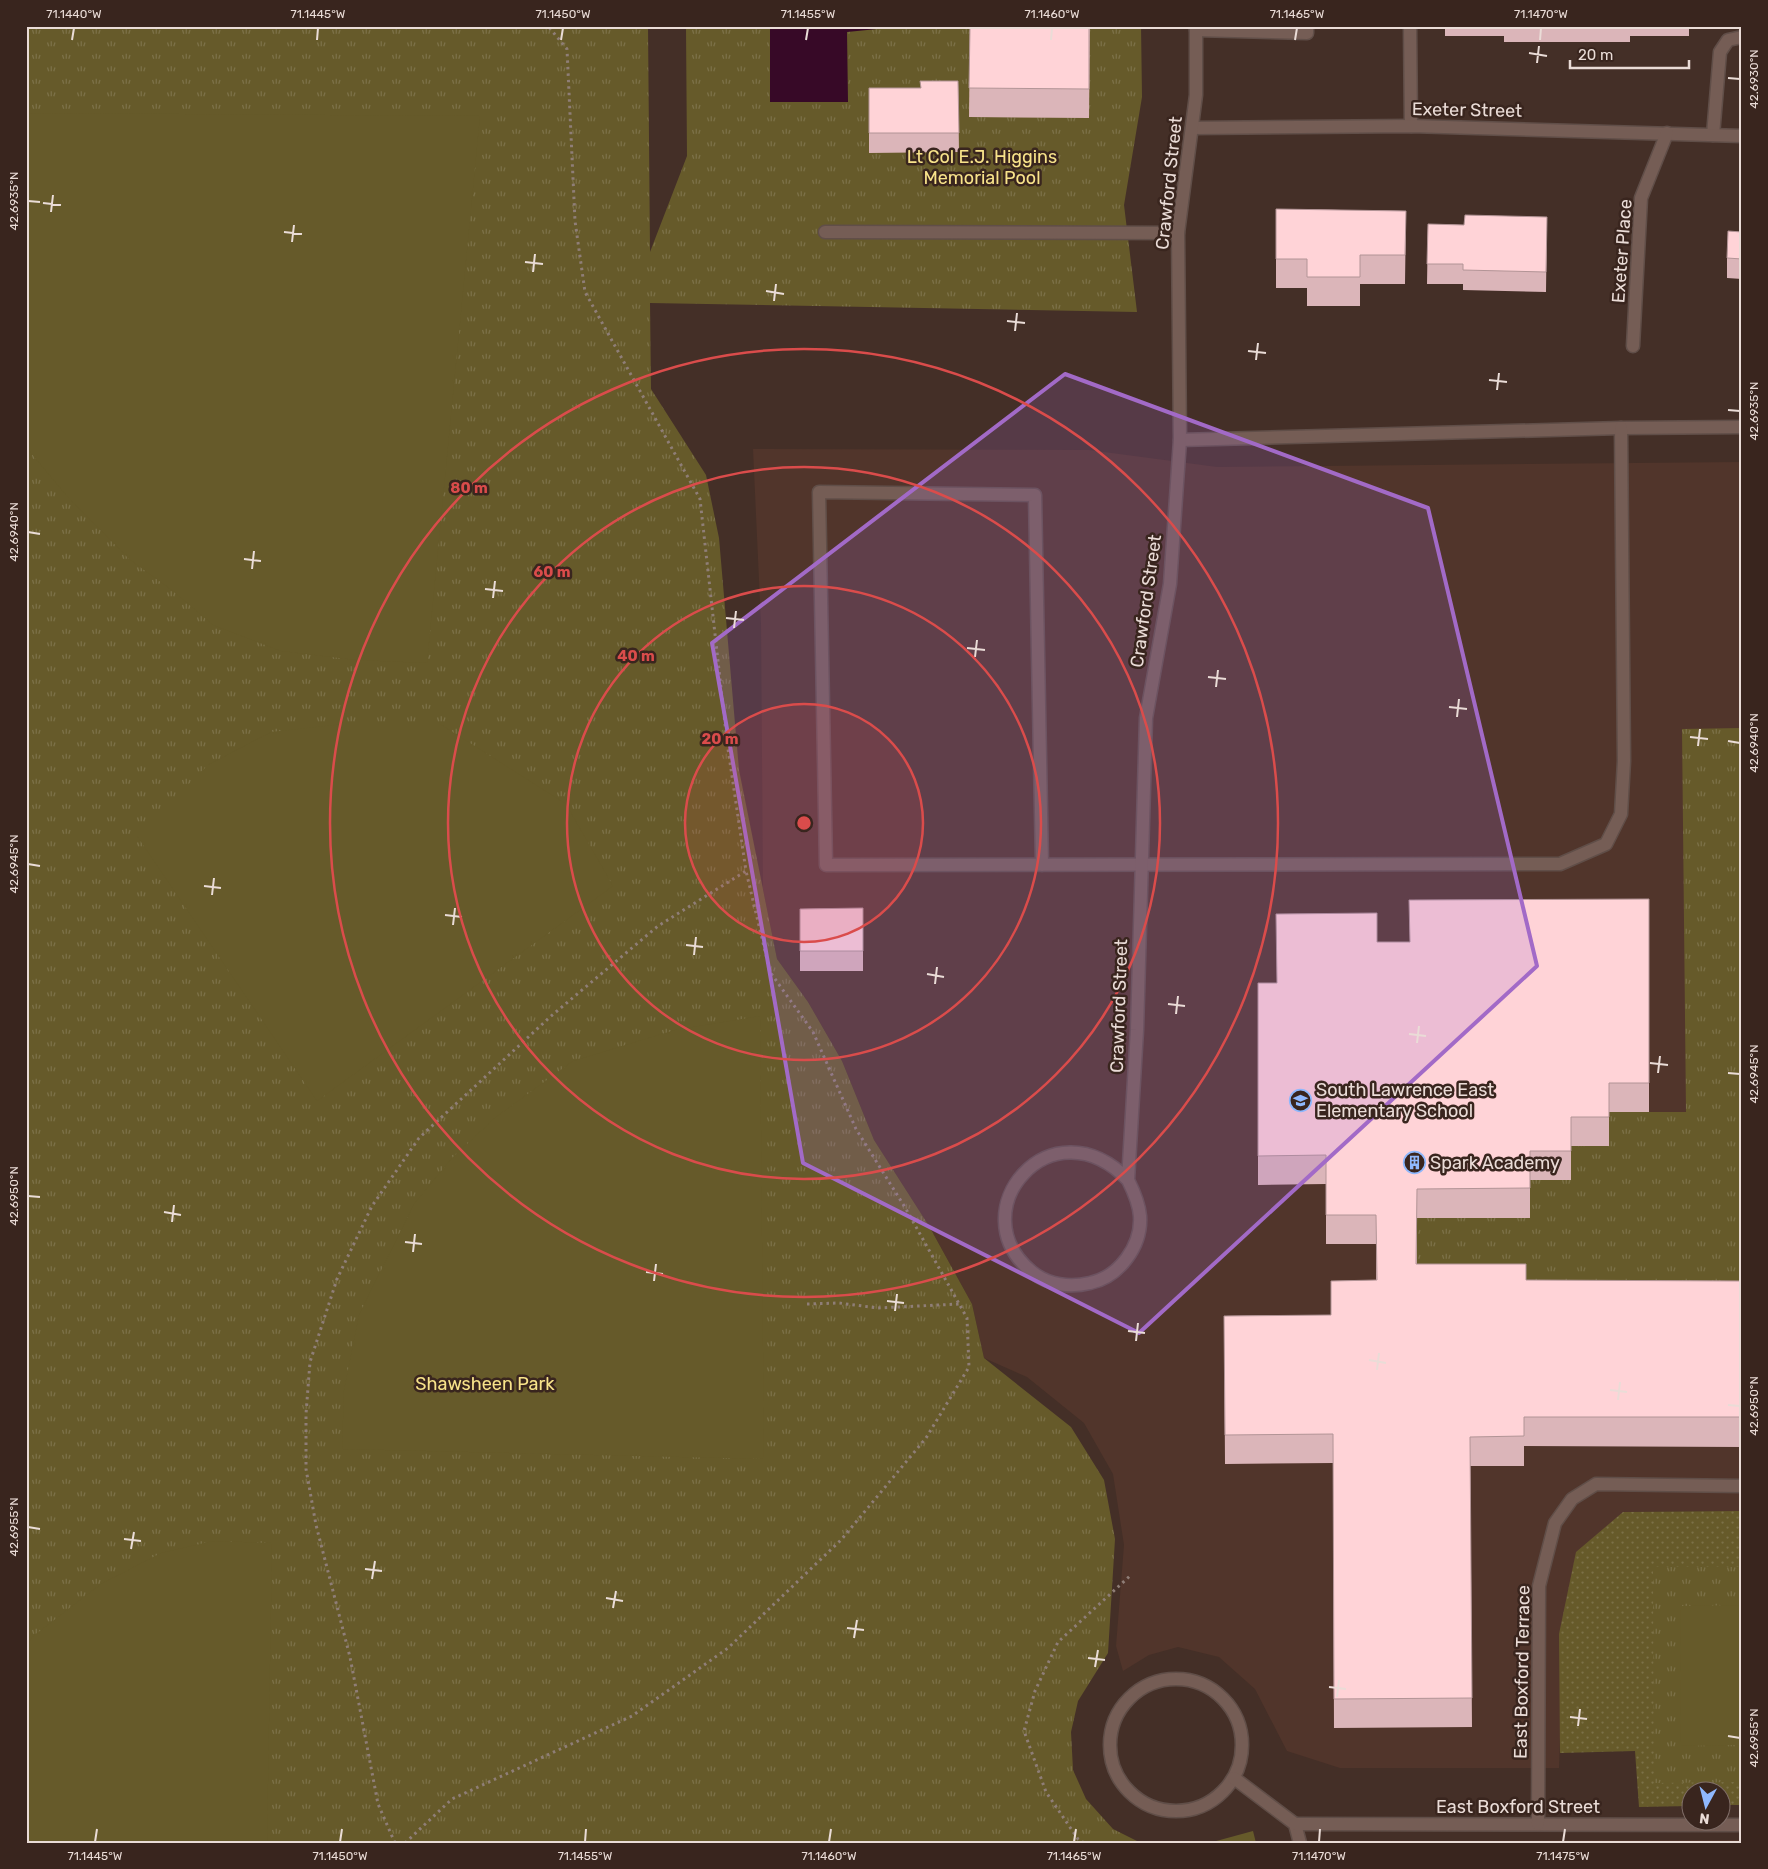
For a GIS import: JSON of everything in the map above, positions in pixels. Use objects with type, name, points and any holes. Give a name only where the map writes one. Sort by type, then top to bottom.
[{"type":"street","points":[[1196,28],[1307,33],[1307,26]]},
{"type":"street","points":[[1410,26],[1411,126]]},
{"type":"street","name":"Crawford Street","points":[[1128,1180],[1114,1166],[1098,1157],[1081,1153],[1063,1153],[1046,1158],[1031,1166],[1017,1182],[1007,1205],[1006,1227],[1009,1242],[1016,1255],[1036,1275],[1050,1282],[1079,1286],[1107,1276],[1120,1267],[1131,1253],[1138,1236],[1140,1217],[1136,1198],[1128,1180],[1136,1030],[1146,718],[1170,584],[1180,440],[1178,232],[1196,95],[1196,28]]},
{"type":"street","points":[[1713,135],[1720,52],[1728,40],[1742,37]]},
{"type":"street","name":"Exeter Street","points":[[1192,128],[1411,126],[1742,136]]},
{"type":"street","name":"Exeter Place","points":[[1633,346],[1641,198],[1666,133]]},
{"type":"street","points":[[825,232],[1178,232]]},
{"type":"street","points":[[1042,865],[1035,495],[819,492],[826,864],[1042,865],[1560,864],[1606,844],[1621,814],[1624,761],[1621,428]]},
{"type":"street","points":[[1180,440],[1621,428],[1742,428]]},
{"type":"street","name":"East Boxford Terrace","points":[[1538,1824],[1538,1586],[1554,1523],[1572,1499],[1596,1484],[1742,1486]]},
{"type":"street","points":[[1173,1679],[1191,1680],[1208,1687],[1225,1700],[1236,1716],[1242,1734],[1242,1751],[1234,1778],[1224,1791],[1211,1801],[1190,1809],[1164,1810],[1140,1800],[1128,1790],[1113,1766],[1110,1753],[1111,1733],[1117,1713],[1139,1689],[1155,1682],[1173,1679]]},
{"type":"street","points":[[1234,1778],[1294,1824],[1300,1843]]},
{"type":"street","name":"East Boxford Street","points":[[1294,1824],[1742,1825]]},
{"type":"path","points":[[405,1843],[452,1799],[640,1710],[728,1648],[841,1540],[926,1438],[969,1367],[967,1318],[906,1209],[856,1129],[813,1032],[770,972],[746,871],[727,742],[700,499],[585,292],[575,222],[566,49],[548,26]]},
{"type":"path","points":[[395,1843],[378,1804],[350,1657],[316,1525],[306,1469],[306,1414],[310,1362],[337,1280],[372,1206],[419,1138],[550,1017],[658,926],[746,871]]},
{"type":"path","points":[[807,1304],[839,1303],[878,1308],[958,1304]]},
{"type":"path","points":[[1084,1843],[1078,1839],[1046,1792],[1024,1731],[1035,1691],[1058,1642],[1131,1575]]},
{"type":"highlighted area","points":[[1065,374],[1428,508],[1537,966],[1139,1333],[803,1163],[712,643]]},
{"type":"shaded area","points":[[770,26],[907,26],[847,32],[848,102],[770,102]]},
{"type":"shaded area","name":"South Lawrence East Elementary School","points":[[753,449],[1089,450],[1217,467],[1742,462],[1742,1511],[1624,1512],[1560,1738],[1559,1768],[1340,1768],[1287,1751],[1255,1689],[1219,1657],[1178,1647],[1149,1655],[1123,1671],[1116,1646],[1124,1545],[1113,1474],[1084,1423],[1027,1377],[984,1358],[972,1304],[929,1226],[874,1140],[842,1061],[808,1002],[777,959],[763,889],[761,624]]},
{"type":"shaded area","points":[[1742,1840],[1742,1843],[1381,1843],[1384,1841]]},
{"type":"green space","name":"Shawsheen Park","points":[[26,26],[648,26],[650,252],[687,156],[686,26],[1141,26],[1142,97],[1124,205],[1137,312],[650,303],[651,389],[706,475],[719,538],[739,770],[777,959],[808,1002],[842,1061],[874,1140],[929,1226],[972,1304],[984,1358],[1071,1427],[1104,1480],[1115,1539],[1108,1653],[1078,1701],[1071,1732],[1073,1770],[1086,1799],[1113,1829],[1141,1843],[26,1843]]},
{"type":"green space","points":[[26,113],[480,116],[427,663],[356,660],[281,651],[213,625],[173,591],[129,559],[66,495],[26,447]]},
{"type":"green space","points":[[343,724],[440,724],[566,804],[613,886],[317,1101],[137,836],[208,765],[271,732]]},
{"type":"green space","points":[[1742,728],[1742,1310],[1416,1293],[1417,1218],[1530,1218],[1530,1180],[1571,1180],[1571,1146],[1609,1146],[1609,1112],[1686,1112],[1682,729]]},
{"type":"green space","points":[[760,1016],[764,1459],[342,1449],[344,1390],[359,1315],[414,1204],[452,1158],[496,1117],[573,1061],[675,1030]]},
{"type":"green space","points":[[1742,1511],[1742,1805],[1730,1805],[1730,1782],[1680,1782],[1680,1806],[1639,1807],[1635,1751],[1560,1753],[1559,1634],[1576,1552],[1623,1512]]},
{"type":"green space","points":[[213,1541],[272,1543],[267,1843],[26,1843],[26,1648],[32,1637],[101,1584],[161,1553]]},
{"type":"green space","points":[[1653,1567],[1742,1567],[1742,1782],[1654,1783]]},
{"type":"green space","points":[[1742,1605],[1742,1745],[1681,1746],[1680,1606]]},
{"type":"green space","points":[[1253,1831],[1256,1843],[1209,1843]]},
{"type":"building","points":[[970,26],[1089,26],[1089,89],[969,88]]},
{"type":"building","points":[[920,81],[958,81],[959,133],[869,133],[869,88],[921,88]]},
{"type":"building","points":[[1276,209],[1406,211],[1405,255],[1360,255],[1360,277],[1307,277],[1307,259],[1276,259]]},
{"type":"building","points":[[1465,215],[1547,217],[1546,272],[1463,270],[1463,264],[1427,264],[1428,224],[1464,225]]},
{"type":"building","points":[[1728,231],[1742,232],[1742,259],[1727,258]]},
{"type":"building","points":[[1649,899],[1649,1083],[1609,1083],[1609,1117],[1571,1117],[1571,1151],[1530,1151],[1530,1188],[1417,1189],[1416,1264],[1526,1264],[1526,1280],[1742,1281],[1742,1417],[1524,1417],[1524,1436],[1470,1437],[1472,1698],[1334,1699],[1333,1434],[1225,1435],[1224,1316],[1331,1315],[1331,1281],[1377,1280],[1376,1215],[1326,1215],[1326,1155],[1258,1156],[1258,983],[1277,983],[1276,914],[1377,913],[1377,942],[1410,942],[1409,900]]},
{"type":"building","points":[[863,908],[863,951],[800,951],[800,909]]},
{"type":"place","name":"South Lawrence East Elementary School","points":[[1300,1100]]},
{"type":"place","name":"Spark Academy","points":[[1414,1163]]},
{"type":"park label","name":"Lt Col E.J. Higgins Memorial Pool","points":[[982,167]]}]
